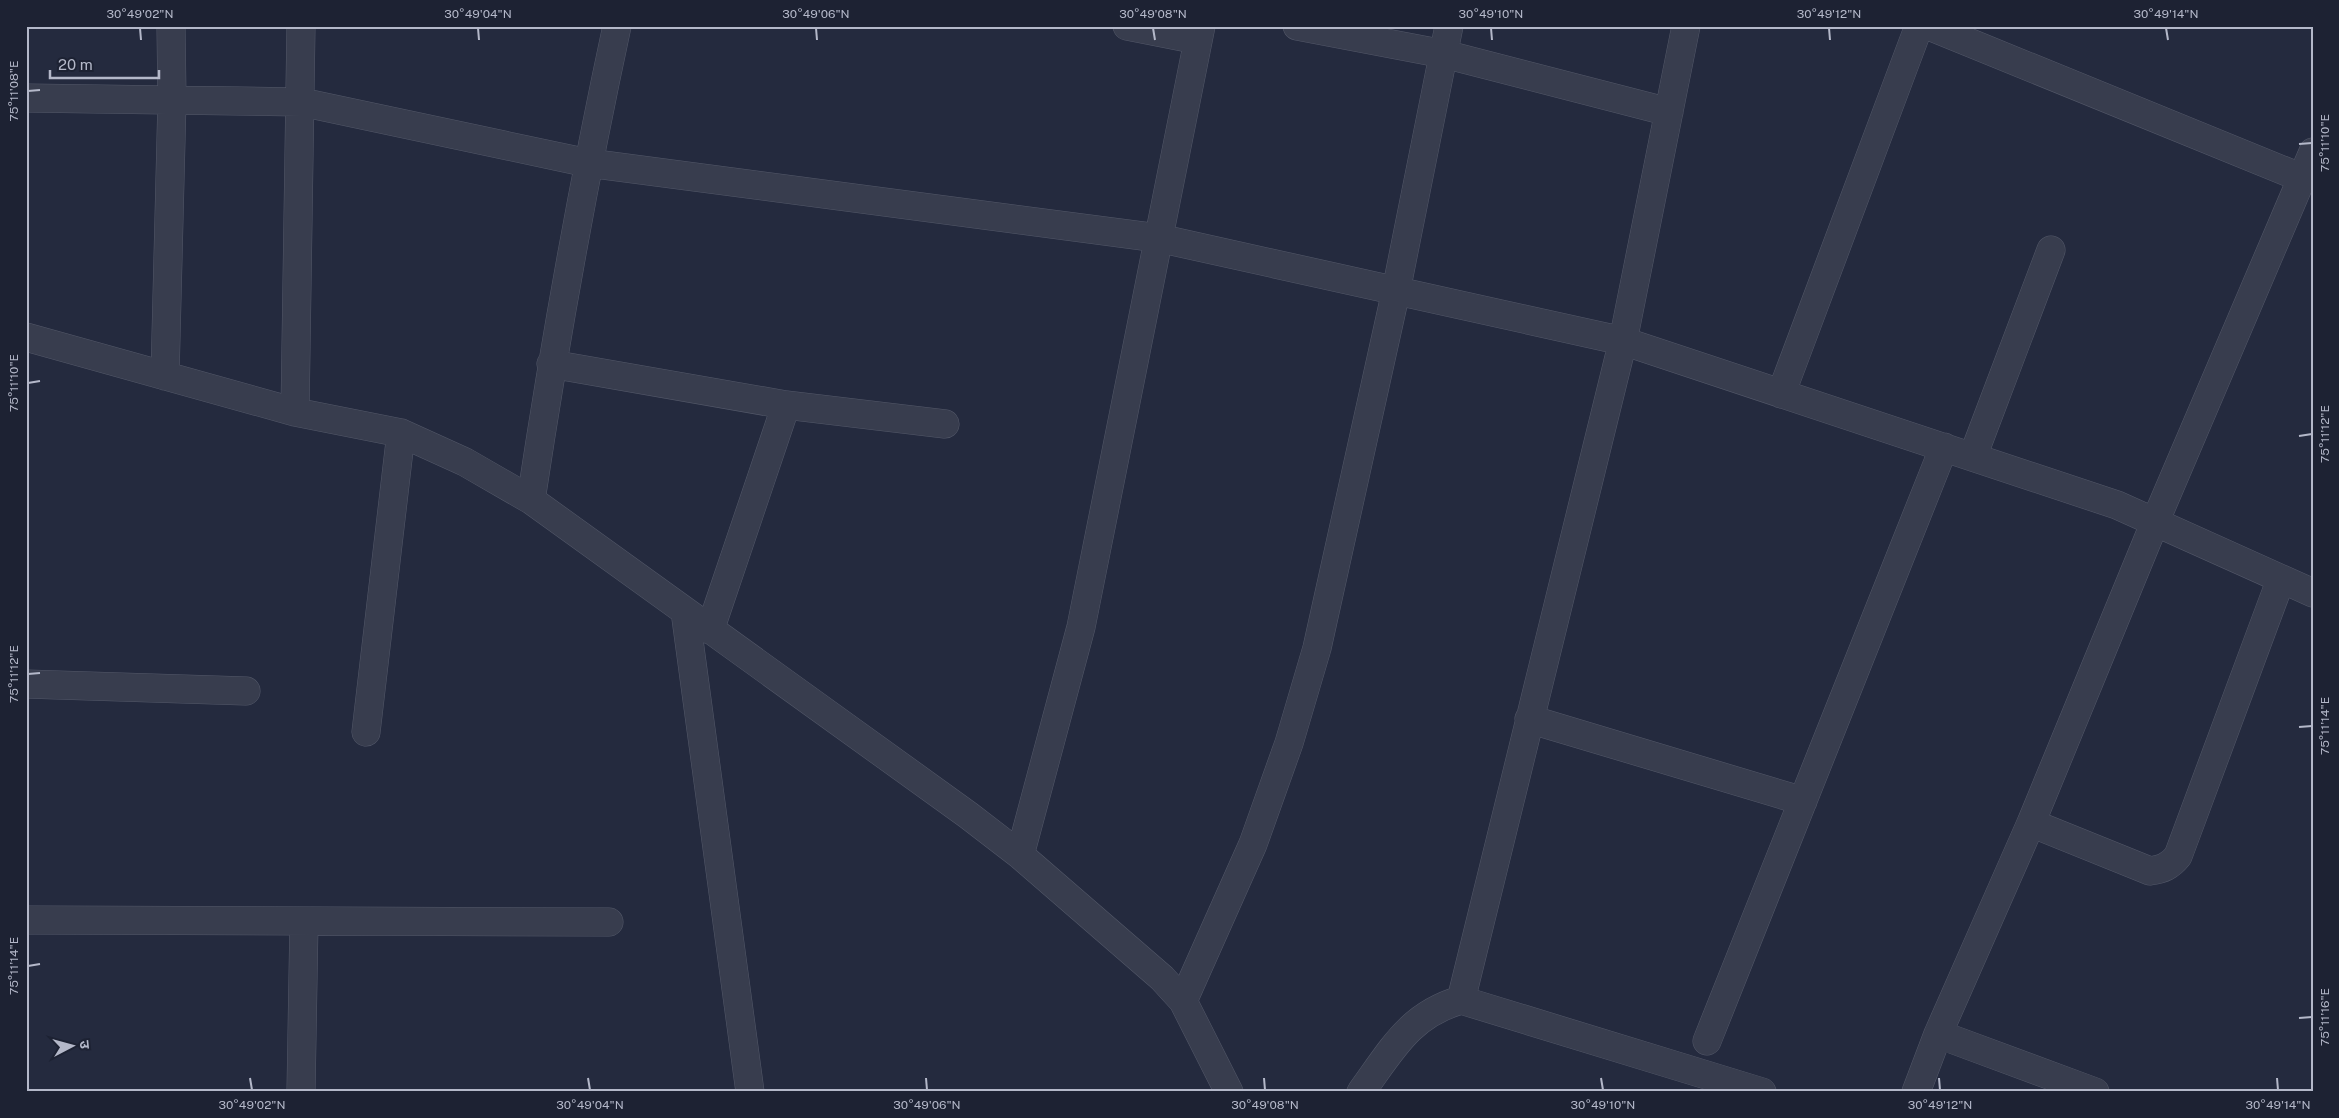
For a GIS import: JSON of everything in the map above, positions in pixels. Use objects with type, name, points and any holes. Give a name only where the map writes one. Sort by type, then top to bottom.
[{"type":"street","points":[[165,376],[172,100],[171,26]]},
{"type":"street","points":[[295,412],[301,26]]},
{"type":"street","points":[[531,500],[551,364],[588,163],[617,26]]},
{"type":"street","points":[[1020,855],[1081,627],[1199,33],[1127,26]]},
{"type":"street","points":[[1297,26],[1444,54],[1669,112]]},
{"type":"street","points":[[1183,1001],[1253,844],[1289,743],[1317,648],[1396,291],[1449,26]]},
{"type":"street","points":[[1461,1000],[1623,341],[1686,26]]},
{"type":"street","points":[[1782,394],[1919,26]]},
{"type":"street","points":[[1929,26],[2302,178]]},
{"type":"street","points":[[26,98],[301,102],[588,163],[1158,238],[1623,341],[2117,505],[2313,593]]},
{"type":"street","points":[[1916,1092],[1938,1034],[2031,823],[2155,522],[2313,152]]},
{"type":"street","points":[[1973,456],[2051,250]]},
{"type":"street","points":[[26,337],[295,412],[401,433],[465,462],[531,500],[1020,855],[1110,931],[1162,978],[1183,1001],[1229,1092]]},
{"type":"street","points":[[551,364],[786,405],[945,424]]},
{"type":"street","points":[[710,630],[786,405]]},
{"type":"street","points":[[366,732],[401,433]]},
{"type":"street","points":[[1707,1041],[1944,447]]},
{"type":"street","points":[[2031,823],[2150,870],[2160,870],[2171,864],[2178,856],[2281,579]]},
{"type":"street","points":[[684,611],[750,1092]]},
{"type":"street","points":[[26,684],[246,691]]},
{"type":"street","points":[[1529,719],[1803,800]]},
{"type":"street","points":[[26,920],[609,922]]},
{"type":"street","points":[[301,1092],[304,921]]},
{"type":"street","points":[[1361,1092],[1417,1020],[1440,1006],[1461,1000],[1762,1092]]},
{"type":"street","points":[[1938,1034],[2095,1092]]}]
